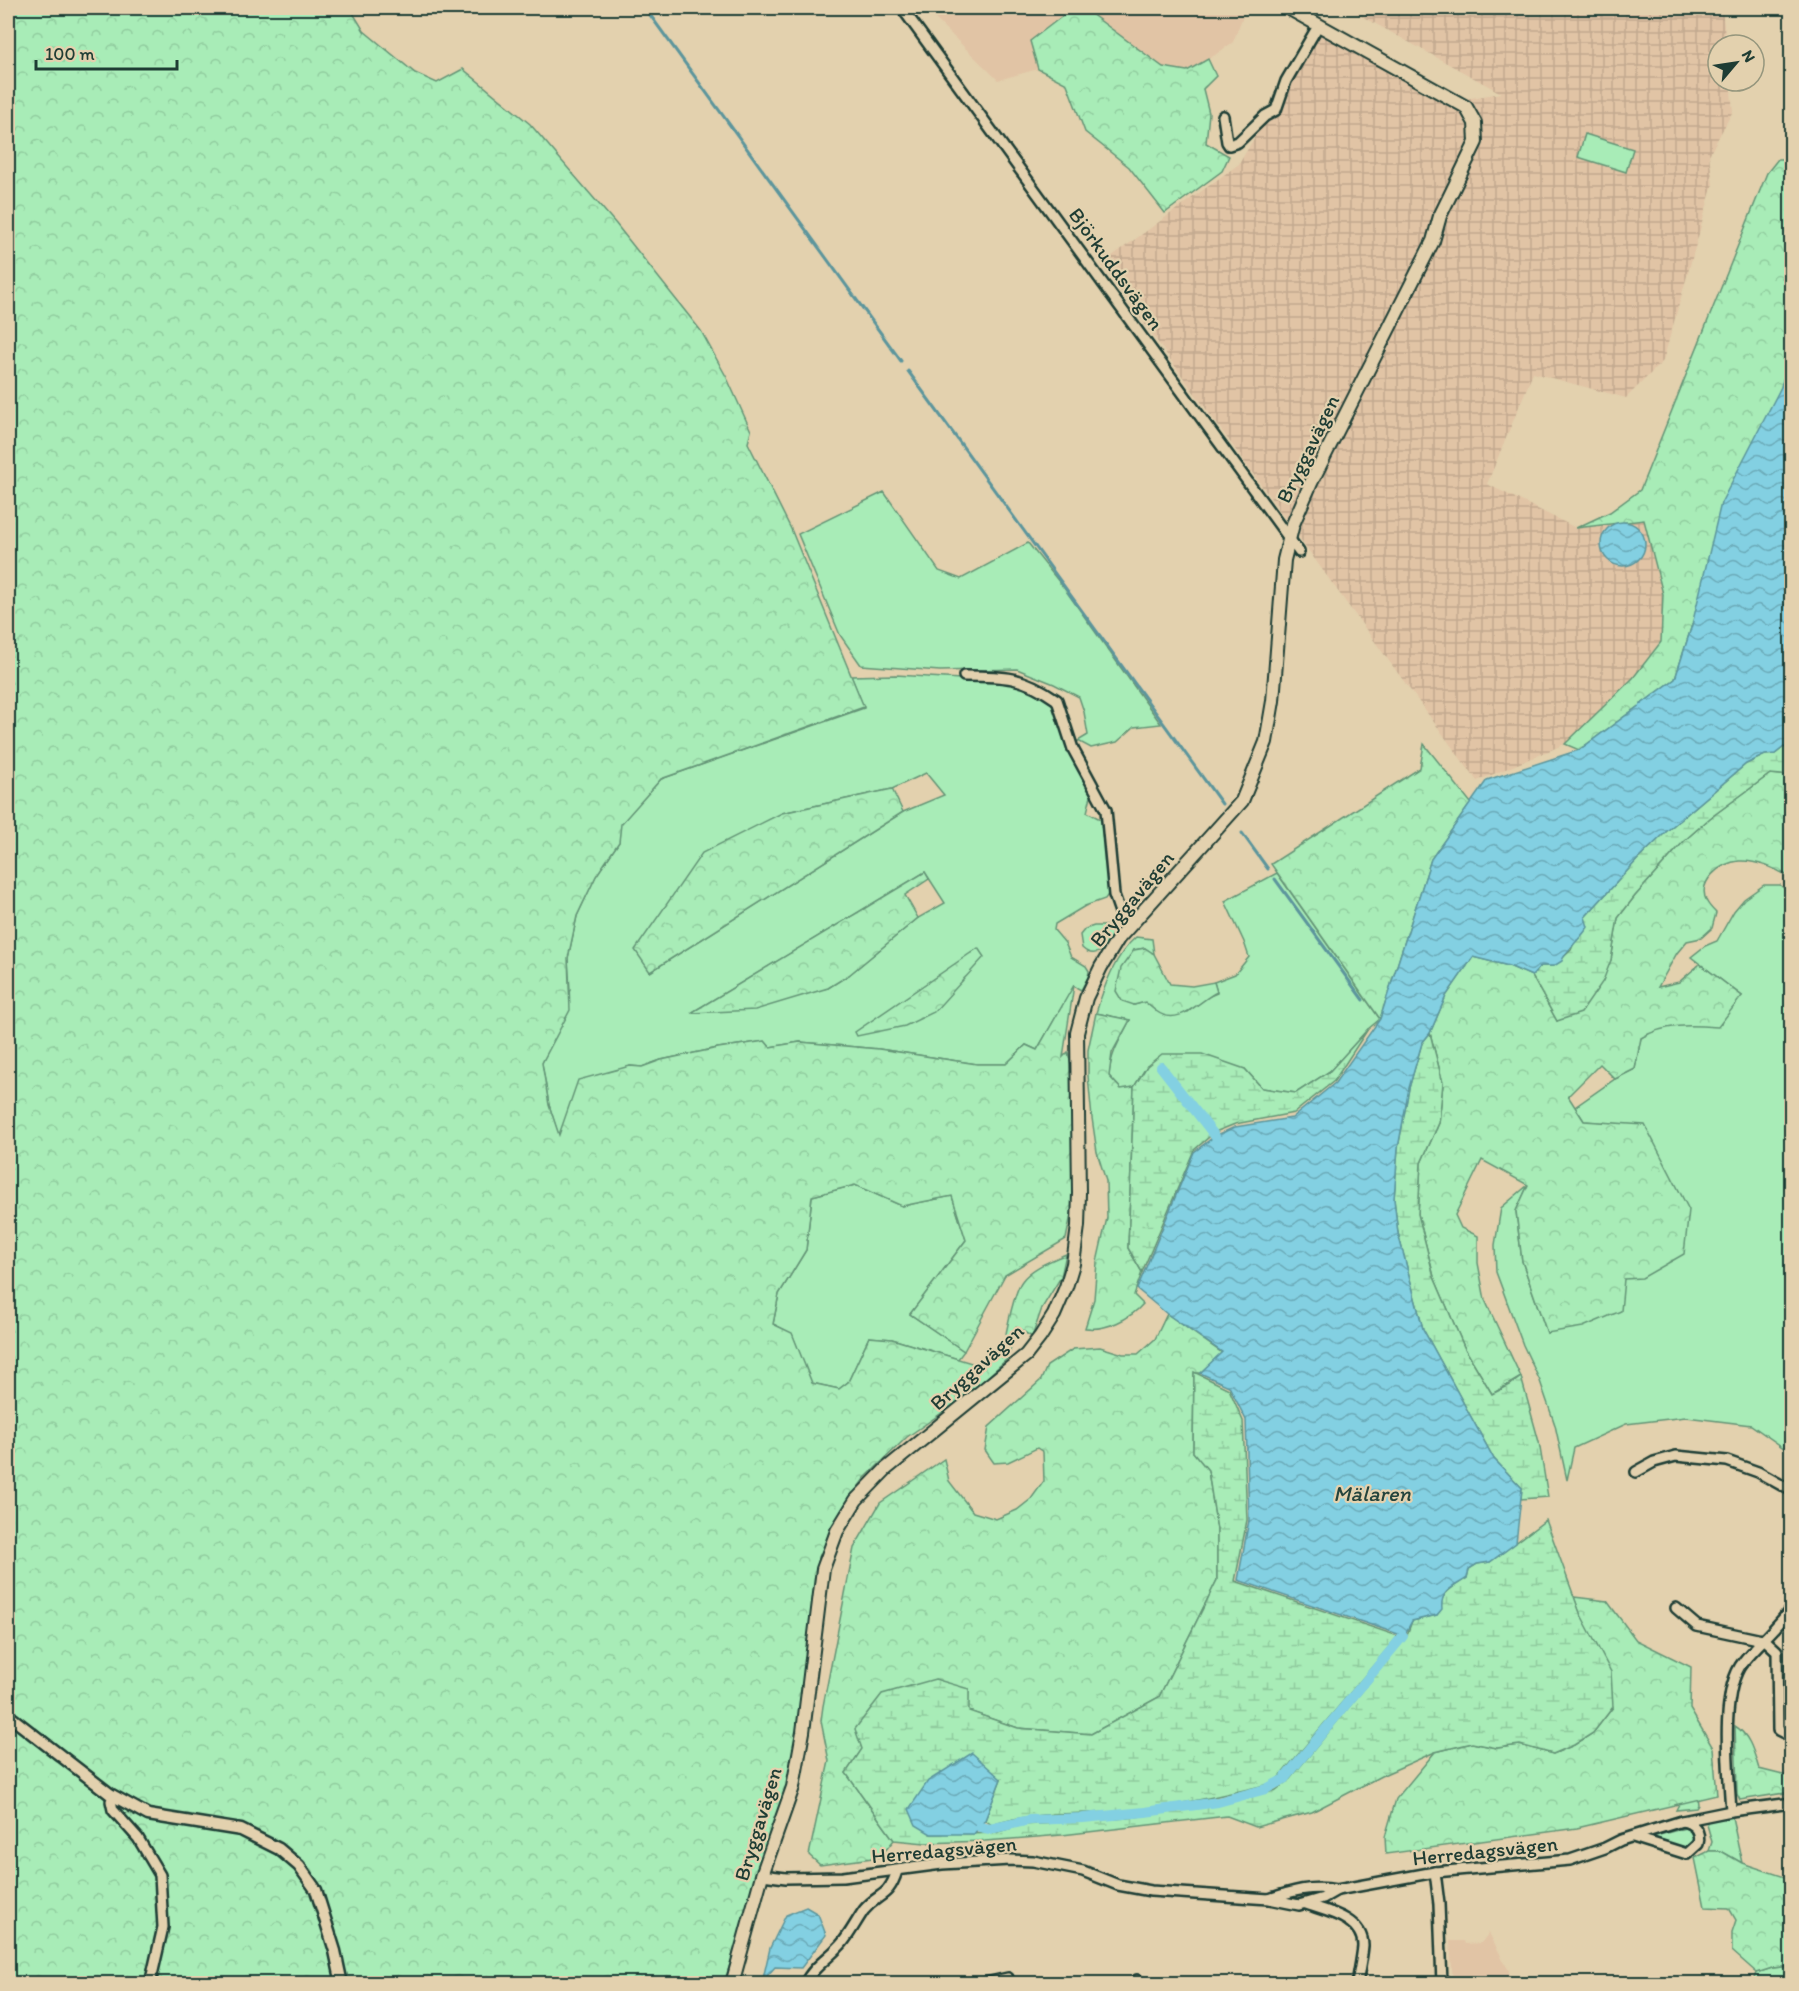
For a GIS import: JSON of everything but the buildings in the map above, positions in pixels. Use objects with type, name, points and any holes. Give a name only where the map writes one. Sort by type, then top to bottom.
[{"type":"main road","name":"Bryggavägen","points":[[732,1983],[762,1875],[793,1787],[803,1732],[822,1569],[837,1531],[856,1500],[886,1470],[1026,1355],[1054,1315],[1066,1287],[1078,1226],[1077,1033],[1086,998],[1118,939],[1242,801],[1266,742],[1273,701],[1284,560],[1289,537],[1311,483],[1433,241],[1440,216],[1476,142],[1472,115],[1467,107],[1288,8]]},
{"type":"street","name":"Björkuddsvägen","points":[[902,8],[1299,552]]},
{"type":"street","points":[[1223,116],[1227,142],[1233,145],[1265,116],[1276,110],[1286,81],[1318,26]]},
{"type":"street","points":[[964,676],[1004,677],[1027,681],[1057,700],[1073,749],[1106,810],[1114,896],[1121,915],[1131,925]]},
{"type":"street","points":[[1636,1472],[1654,1462],[1676,1456],[1727,1461],[1758,1472],[1791,1491]]},
{"type":"street","points":[[1731,1811],[1727,1711],[1730,1692],[1743,1661],[1784,1618],[1791,1607]]},
{"type":"street","points":[[1676,1608],[1697,1626],[1763,1640],[1777,1651],[1778,1730],[1791,1737]]},
{"type":"street","points":[[8,1715],[114,1797],[148,1815],[242,1830],[279,1849],[298,1866],[316,1890],[335,1951],[342,1983]]},
{"type":"street","points":[[114,1797],[111,1801],[113,1810],[138,1838],[159,1875],[163,1927],[150,1983]]},
{"type":"street","name":"Herredagsvägen","points":[[762,1875],[799,1878],[843,1877],[942,1864],[1033,1861],[1083,1871],[1118,1885],[1135,1888],[1269,1899],[1299,1905],[1323,1898],[1337,1890],[1435,1872],[1570,1860],[1682,1821],[1731,1811],[1791,1803]]},
{"type":"street","points":[[1633,1837],[1687,1854],[1698,1844],[1699,1837],[1691,1823],[1682,1821]]},
{"type":"street","points":[[805,1983],[813,1971],[843,1942],[866,1908],[887,1892],[893,1884],[897,1871]]},
{"type":"street","points":[[1435,1872],[1442,1983]]},
{"type":"street","name":"Herredagsvägen","points":[[1269,1899],[1299,1888],[1337,1890]]},
{"type":"street","points":[[1306,1904],[1336,1915],[1354,1925],[1358,1930],[1363,1944],[1358,1983]]},
{"type":"street","points":[[981,1983],[1008,1978]]},
{"type":"street","points":[[1136,1983],[1137,1980],[1144,1983]]},
{"type":"shaded area","points":[[924,8],[1073,8],[1030,41],[1038,69],[998,80]]},
{"type":"shaded area","points":[[1083,8],[1246,8],[1233,42],[1187,71],[1163,67]]},
{"type":"shaded area","points":[[1347,8],[1722,8],[1725,33],[1706,33],[1706,93],[1731,93],[1733,111],[1709,155],[1713,184],[1663,361],[1626,398],[1533,373],[1487,484],[1576,528],[1644,520],[1663,594],[1661,642],[1633,678],[1565,744],[1477,781],[1101,264],[1239,164],[1316,32],[1447,102],[1501,93]]},
{"type":"shaded area","points":[[1489,1933],[1509,1971],[1509,1983],[1453,1983],[1450,1941],[1464,1941],[1465,1944],[1481,1943]]},
{"type":"green space","points":[[8,8],[350,8],[364,31],[415,73],[437,83],[463,69],[530,124],[616,224],[701,331],[727,378],[751,431],[748,443],[791,529],[864,707],[661,779],[621,824],[619,842],[596,876],[577,916],[568,958],[570,1010],[542,1063],[549,1105],[559,1135],[578,1080],[630,1066],[642,1067],[661,1060],[718,1048],[765,1041],[770,1047],[800,1042],[879,1049],[977,1064],[1006,1064],[1026,1045],[1037,1050],[1074,985],[1063,1057],[1068,1052],[1071,1065],[1077,1185],[1066,1239],[1005,1275],[964,1351],[910,1314],[966,1240],[952,1196],[902,1206],[855,1185],[812,1196],[806,1250],[779,1294],[773,1324],[792,1333],[812,1383],[839,1389],[848,1382],[869,1337],[892,1339],[978,1365],[1003,1349],[1013,1304],[1022,1281],[1036,1268],[1066,1254],[1061,1277],[1042,1308],[1032,1337],[1016,1327],[1007,1359],[969,1394],[907,1437],[864,1479],[841,1511],[819,1557],[788,1784],[724,1983],[8,1984]]},
{"type":"green space","points":[[1073,8],[1083,8],[1163,67],[1187,71],[1208,59],[1216,76],[1203,89],[1209,113],[1206,143],[1229,156],[1222,171],[1165,213],[1129,167],[1085,132],[1067,84],[1038,69],[1030,41]]},
{"type":"green space","points":[[1585,134],[1633,149],[1626,172],[1578,157]]},
{"type":"green space","points":[[1778,159],[1791,159],[1791,354],[1781,387],[1692,625],[1675,679],[1579,750],[1565,744],[1633,678],[1661,642],[1663,594],[1644,520],[1576,528],[1610,512],[1640,490],[1767,173]]},
{"type":"green space","points":[[884,492],[939,571],[961,579],[1028,543],[1064,588],[1161,724],[1134,727],[1117,742],[1091,748],[1078,741],[1088,735],[1079,697],[1017,669],[940,671],[861,665],[840,635],[798,534]]},
{"type":"green space","points":[[896,675],[1026,683],[1056,701],[1092,792],[1087,812],[1102,820],[1109,893],[1105,899],[1085,906],[1055,924],[1054,930],[1065,943],[1071,957],[1086,966],[1089,971],[1081,990],[1074,986],[1037,1050],[1026,1045],[1006,1064],[977,1064],[879,1049],[800,1042],[770,1047],[765,1041],[718,1048],[661,1060],[642,1067],[630,1066],[559,1137],[549,1105],[542,1063],[570,990],[568,958],[577,916],[596,876],[619,842],[620,824],[661,779],[864,708],[851,676]],"holes":[[[926,773],[944,795],[903,812],[650,972],[782,813],[892,789]],[[925,872],[945,903],[918,918],[849,975],[828,988],[693,1012]]]},
{"type":"green space","points":[[1424,744],[1471,803],[1431,859],[1380,1019],[1271,864],[1420,768]]},
{"type":"green space","points":[[1784,747],[1791,751],[1791,776],[1770,774],[1710,818],[1684,841],[1618,918],[1611,960],[1603,981],[1581,1013],[1557,1021],[1532,976],[1541,966],[1554,966],[1571,950],[1585,917],[1668,830],[1746,764],[1765,755],[1775,754]]},
{"type":"green space","points":[[1770,774],[1791,776],[1791,878],[1766,866],[1746,861],[1732,862],[1718,869],[1708,881],[1704,895],[1716,913],[1712,928],[1701,938],[1687,941],[1677,953],[1658,987],[1679,982],[1700,964],[1742,996],[1718,1027],[1678,1026],[1650,1033],[1641,1038],[1635,1069],[1615,1079],[1600,1064],[1568,1096],[1584,1121],[1645,1125],[1689,1210],[1684,1254],[1642,1278],[1624,1279],[1621,1311],[1583,1327],[1547,1333],[1522,1261],[1516,1211],[1528,1185],[1482,1160],[1455,1215],[1461,1228],[1478,1236],[1478,1263],[1485,1300],[1521,1377],[1492,1394],[1464,1347],[1434,1277],[1418,1214],[1421,1163],[1439,1123],[1443,1083],[1430,1033],[1446,996],[1473,957],[1509,966],[1532,976],[1557,1021],[1611,960],[1618,918],[1635,896],[1684,841],[1710,818]]},
{"type":"green space","points":[[892,789],[903,812],[650,972],[635,950],[702,853],[782,813]]},
{"type":"green space","points":[[925,872],[929,879],[905,895],[918,918],[849,975],[828,988],[755,1010],[691,1013]]},
{"type":"green space","points":[[1277,873],[1380,1019],[1330,1071],[1296,1093],[1262,1088],[1245,1069],[1147,1066],[1134,1087],[1122,1090],[1109,1076],[1116,1047],[1130,1020],[1096,1013],[1107,982],[1122,953],[1136,937],[1152,939],[1154,954],[1145,948],[1134,950],[1134,1005],[1145,1002],[1156,1011],[1188,1012],[1207,997],[1217,993],[1214,982],[1235,974],[1249,957],[1225,901]]},
{"type":"green space","points":[[1764,885],[1780,885],[1792,895],[1791,1453],[1751,1425],[1686,1417],[1626,1424],[1574,1448],[1567,1480],[1555,1425],[1540,1381],[1523,1345],[1496,1272],[1495,1245],[1501,1208],[1528,1185],[1516,1211],[1522,1261],[1547,1333],[1624,1279],[1645,1126],[1584,1121],[1575,1107],[1615,1079],[1635,1069],[1641,1037],[1653,1030],[1673,1025],[1694,1025],[1742,996],[1691,957],[1705,946],[1717,941],[1734,911],[1744,899]]},
{"type":"green space","points":[[1094,926],[1112,926],[1117,931],[1102,950],[1093,953],[1082,948],[1080,935],[1085,929]]},
{"type":"green space","points":[[978,948],[984,957],[934,1012],[905,1026],[857,1036],[855,1032]]},
{"type":"green space","points":[[1145,948],[1154,954],[1170,984],[1192,986],[1214,982],[1217,992],[1188,1011],[1173,1016],[1156,1011],[1145,1002],[1134,1005],[1122,1001],[1116,991],[1121,968],[1134,950]]},
{"type":"green space","points":[[1096,1013],[1130,1020],[1112,1053],[1109,1076],[1121,1089],[1134,1087],[1128,1248],[1142,1272],[1134,1295],[1143,1304],[1117,1323],[1101,1328],[1085,1328],[1094,1299],[1097,1262],[1107,1218],[1106,1181],[1097,1152],[1088,1076],[1088,1050]]},
{"type":"green space","points":[[1368,1029],[1334,1081],[1294,1113],[1235,1124],[1215,1132],[1194,1150],[1142,1272],[1128,1248],[1134,1087],[1147,1066],[1162,1054],[1202,1054],[1245,1069],[1262,1088],[1296,1093],[1330,1071]]},
{"type":"green space","points":[[1430,1033],[1443,1083],[1439,1123],[1421,1163],[1418,1214],[1434,1277],[1464,1347],[1492,1394],[1521,1377],[1539,1442],[1548,1497],[1521,1499],[1522,1488],[1494,1459],[1423,1329],[1398,1233],[1394,1199],[1398,1148],[1409,1088],[1422,1043]]},
{"type":"green space","points":[[855,1185],[902,1206],[952,1196],[966,1240],[910,1314],[964,1351],[958,1359],[892,1339],[869,1337],[848,1382],[839,1389],[811,1383],[792,1334],[773,1324],[779,1294],[806,1250],[812,1196]]},
{"type":"green space","points":[[1167,1314],[1222,1353],[1200,1373],[1194,1373],[1193,1452],[1208,1470],[1217,1530],[1217,1580],[1159,1697],[1091,1734],[1018,1728],[968,1711],[969,1689],[862,1749],[846,1773],[894,1840],[880,1857],[820,1865],[809,1855],[829,1761],[821,1721],[823,1706],[854,1548],[880,1503],[944,1459],[949,1481],[973,1512],[996,1519],[1017,1510],[1031,1499],[1044,1481],[1043,1452],[1037,1448],[1008,1462],[994,1463],[985,1450],[989,1427],[1041,1380],[1047,1366],[1073,1349],[1100,1347],[1123,1354],[1138,1354],[1155,1339]]},
{"type":"green space","points":[[1194,1372],[1229,1389],[1243,1421],[1247,1520],[1235,1581],[1398,1636],[1273,1783],[1165,1806],[1129,1811],[1042,1815],[992,1825],[985,1820],[1001,1779],[931,1834],[998,1832],[1023,1825],[1128,1818],[1214,1806],[1276,1790],[1290,1779],[1406,1638],[1412,1621],[1437,1615],[1444,1596],[1450,1589],[1467,1578],[1469,1569],[1477,1564],[1490,1562],[1546,1520],[1580,1613],[1611,1672],[1613,1707],[1593,1733],[1553,1754],[1520,1745],[1497,1748],[1472,1743],[1435,1752],[1381,1776],[1312,1812],[1256,1827],[1227,1816],[1062,1835],[985,1841],[925,1843],[894,1840],[846,1773],[862,1749],[855,1729],[882,1694],[935,1679],[969,1689],[969,1711],[1018,1728],[1091,1734],[1159,1697],[1217,1580],[1217,1530],[1208,1470],[1193,1452]]},
{"type":"green space","points":[[1574,1597],[1607,1601],[1636,1640],[1691,1667],[1690,1709],[1713,1748],[1717,1795],[1577,1828],[1386,1854],[1385,1837],[1396,1799],[1435,1752],[1472,1743],[1497,1748],[1520,1745],[1553,1754],[1593,1733],[1613,1707]]},
{"type":"green space","points":[[1791,1679],[1791,1709],[1783,1702],[1782,1696]]},
{"type":"green space","points":[[1735,1726],[1748,1739],[1759,1769],[1787,1776],[1791,1779],[1791,1792],[1740,1800],[1737,1794]]},
{"type":"green space","points":[[1695,1772],[1698,1805],[1696,1808],[1676,1810]]},
{"type":"green space","points":[[1732,1817],[1742,1863],[1721,1851],[1709,1851],[1712,1842],[1706,1821]]},
{"type":"green space","points":[[1685,1828],[1690,1831],[1693,1839],[1688,1848],[1655,1840],[1652,1837]]},
{"type":"green space","points":[[1709,1851],[1721,1851],[1742,1863],[1791,1879],[1791,1966],[1772,1968],[1757,1973],[1732,1951],[1732,1932],[1736,1920],[1729,1908],[1705,1907],[1695,1858]]},
{"type":"green space","points":[[1791,1966],[1791,1983],[1753,1984],[1757,1973],[1772,1968]]},
{"type":"water","name":"Mälaren","points":[[1791,354],[1791,751],[1784,747],[1775,754],[1765,755],[1746,764],[1668,830],[1585,917],[1588,927],[1562,961],[1554,966],[1541,966],[1532,976],[1509,966],[1473,957],[1446,996],[1430,1033],[1422,1043],[1409,1088],[1398,1148],[1394,1199],[1398,1233],[1423,1329],[1494,1459],[1522,1488],[1516,1543],[1490,1562],[1477,1564],[1469,1569],[1467,1578],[1445,1593],[1442,1609],[1437,1615],[1412,1621],[1404,1636],[1238,1580],[1249,1520],[1246,1420],[1229,1386],[1200,1373],[1222,1352],[1167,1314],[1137,1289],[1194,1152],[1215,1136],[1235,1127],[1292,1118],[1335,1083],[1380,1019],[1431,859],[1487,780],[1579,750],[1675,679],[1692,625],[1721,503],[1781,387]]},
{"type":"water","points":[[1623,522],[1639,528],[1645,544],[1639,560],[1623,566],[1607,560],[1601,544],[1607,528]]},
{"type":"water","points":[[972,1753],[1001,1779],[985,1820],[974,1834],[931,1834],[916,1825],[909,1809],[928,1781]]},
{"type":"water","points":[[806,1907],[818,1914],[826,1935],[801,1968],[775,1967],[767,1976],[772,1983],[762,1983],[770,1948],[786,1915]]},
{"type":"waterway","points":[[645,8],[901,361]]},
{"type":"waterway","points":[[908,371],[1222,804]]},
{"type":"waterway","points":[[1242,833],[1268,869]]},
{"type":"waterway","points":[[1275,879],[1363,1000]]},
{"type":"waterway","points":[[1161,1067],[1215,1136]]},
{"type":"waterway","points":[[980,1827],[990,1829],[1030,1820],[1145,1812],[1218,1802],[1266,1789],[1284,1779],[1403,1636]]}]
